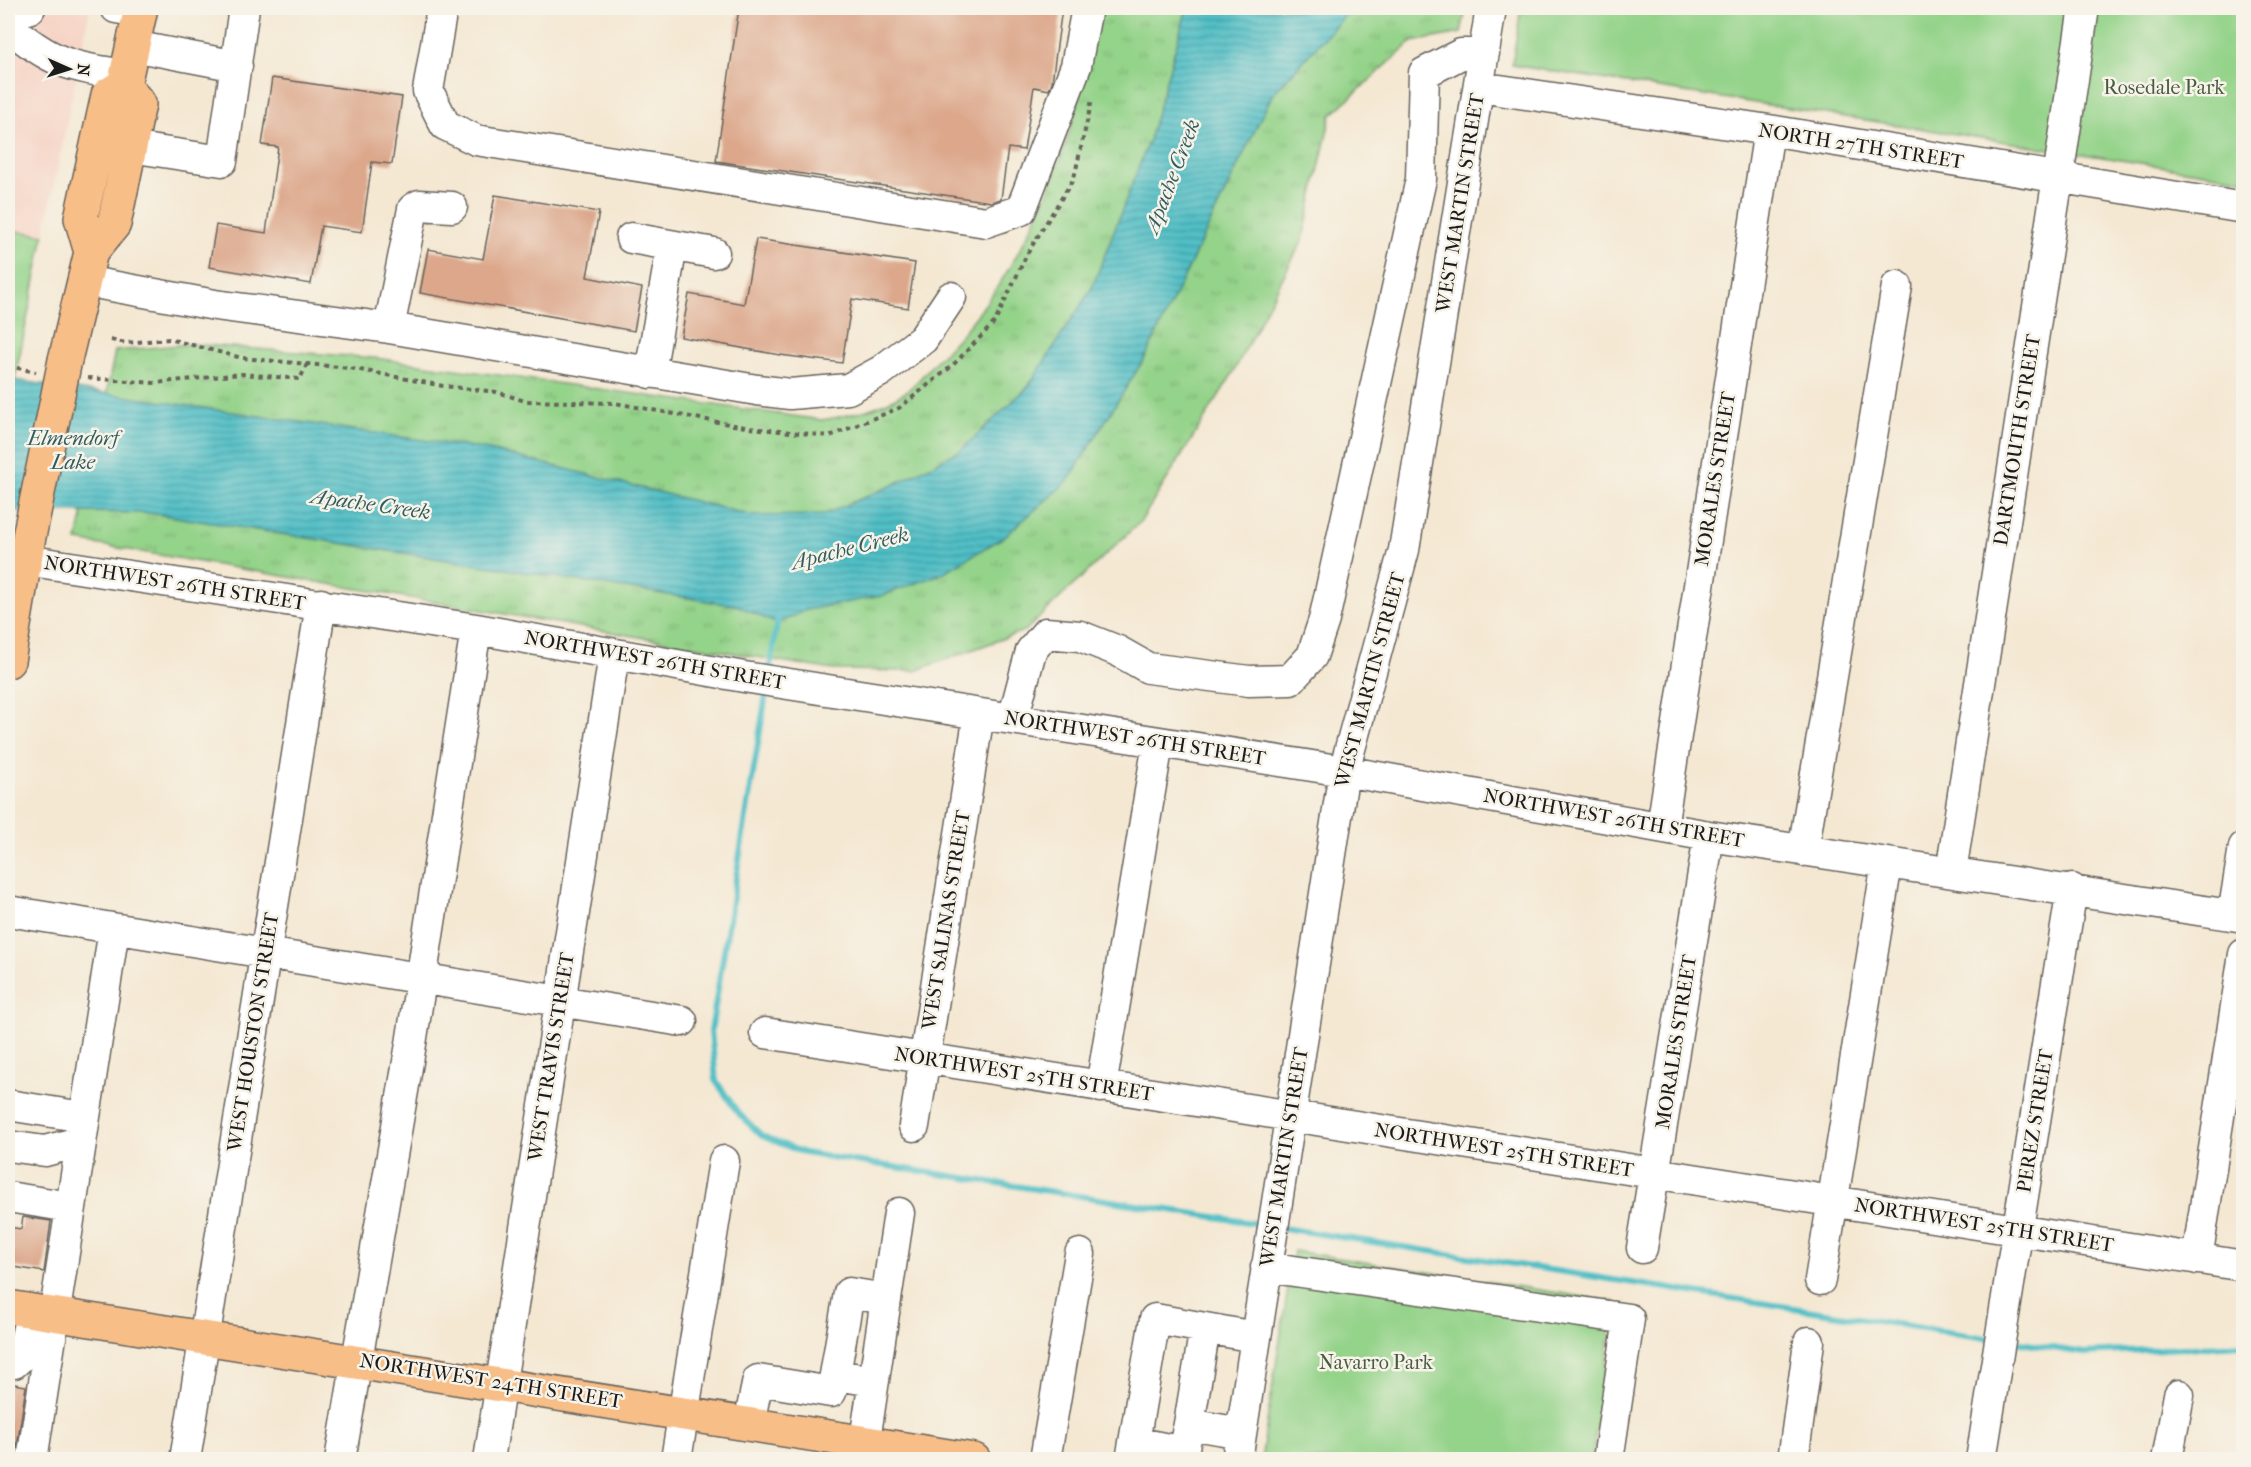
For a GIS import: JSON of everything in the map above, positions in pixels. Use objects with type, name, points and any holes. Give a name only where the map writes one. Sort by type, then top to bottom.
[{"type":"main road","points":[[8,661],[27,551],[88,266],[114,224],[139,104],[127,68],[133,9]]},
{"type":"main road","points":[[88,266],[81,218],[108,95],[127,68]]},
{"type":"main road","name":"NORTHWEST 24TH STREET","points":[[31,1310],[749,1423],[864,1451],[974,1460]]},
{"type":"street","points":[[8,15],[30,8]]},
{"type":"street","points":[[130,147],[222,161],[244,8]]},
{"type":"street","points":[[442,8],[428,91],[445,125],[476,140],[986,222],[1021,210],[1076,66],[1087,8]]},
{"type":"street","name":"WEST MARTIN STREET","points":[[1239,1446],[1344,771],[1404,550],[1491,8]]},
{"type":"street","name":"DARTMOUTH STREET","points":[[1951,872],[2084,8]]},
{"type":"street","points":[[8,26],[34,48],[73,67],[237,66]]},
{"type":"street","points":[[1013,719],[1031,651],[1046,633],[1080,636],[1118,651],[1148,668],[1249,681],[1290,680],[1312,656],[1324,621],[1421,179],[1424,73],[1461,54],[1484,53]]},
{"type":"street","name":"NORTH 27TH STREET","points":[[1479,87],[1769,130],[2244,208]]},
{"type":"street","name":"MORALES STREET","points":[[1662,827],[1769,130]]},
{"type":"street","points":[[389,328],[413,209],[419,204],[452,207]]},
{"type":"street","points":[[631,238],[714,253]]},
{"type":"street","points":[[650,373],[672,246]]},
{"type":"street","points":[[88,266],[215,305],[389,328],[650,373],[790,394],[848,389],[881,371],[923,339],[951,297]]},
{"type":"street","points":[[1803,851],[1897,286]]},
{"type":"street","name":"NORTHWEST 26TH STREET","points":[[27,551],[614,655],[1344,771],[1709,836],[2072,889],[2238,916]]},
{"type":"street","name":"WEST HOUSTON STREET","points":[[185,1460],[321,604]]},
{"type":"street","points":[[340,1460],[476,629]]},
{"type":"street","name":"WEST TRAVIS STREET","points":[[489,1460],[614,655]]},
{"type":"street","name":"WEST SALINAS STREET","points":[[914,1126],[979,714]]},
{"type":"street","points":[[1101,1087],[1158,742]]},
{"type":"street","name":"MORALES STREET","points":[[1642,1248],[1656,1175],[1709,836]]},
{"type":"street","points":[[2238,916],[2244,847]]},
{"type":"street","points":[[1820,1280],[1887,863]]},
{"type":"street","name":"PEREZ STREET","points":[[1982,1460],[2072,889]]},
{"type":"street","points":[[8,911],[682,1021]]},
{"type":"street","points":[[8,1363],[14,1363],[22,1356],[31,1310],[70,1207],[114,929]]},
{"type":"street","points":[[2197,1259],[2244,954]]},
{"type":"street","name":"NORTHWEST 25TH STREET","points":[[765,1033],[1101,1087],[1292,1114],[1656,1175],[2017,1229],[2244,1266]]},
{"type":"street","points":[[8,1105],[81,1130]]},
{"type":"street","points":[[8,1146],[45,1151],[81,1130]]},
{"type":"street","points":[[676,1460],[724,1161]]},
{"type":"street","points":[[8,1197],[70,1207]]},
{"type":"street","points":[[864,1451],[899,1213]]},
{"type":"street","points":[[1045,1460],[1080,1254]]},
{"type":"street","points":[[1267,1264],[1629,1319],[1608,1460]]},
{"type":"street","points":[[749,1423],[758,1380],[831,1392],[849,1293],[886,1299]]},
{"type":"street","points":[[31,1310],[32,1460]]},
{"type":"street","points":[[1205,1328],[1183,1452],[1132,1451],[1155,1319],[1205,1328],[1255,1337]]},
{"type":"street","points":[[1793,1460],[1809,1342]]},
{"type":"street","points":[[835,1375],[874,1381]]},
{"type":"street","points":[[2167,1460],[2179,1395]]},
{"type":"street","points":[[1189,1424],[1239,1446]]},
{"type":"path","points":[[111,340],[126,343],[170,339],[242,358],[350,368],[443,386],[497,392],[525,401],[615,403],[750,428],[831,436],[898,408],[952,366],[995,322],[1027,254],[1074,178],[1092,98]]},
{"type":"path","points":[[8,366],[65,370],[154,384],[242,374],[300,379],[307,364]]},
{"type":"shaded area","points":[[8,8],[90,8],[44,235],[8,230]]},
{"type":"green space","points":[[1097,8],[1466,8],[1461,33],[1412,42],[1331,115],[1303,239],[1233,373],[1141,521],[1026,630],[915,671],[833,670],[77,541],[115,351],[191,344],[375,358],[822,420],[864,411],[894,399],[917,382],[969,325],[998,285],[1024,243],[1063,152],[1089,56]]},
{"type":"green space","name":"Rosedale Park","points":[[1521,8],[2243,8],[2243,179],[1512,65]]},
{"type":"green space","points":[[8,230],[44,235],[8,413]]},
{"type":"green space","name":"Navarro Park","points":[[1294,1251],[1615,1302],[1592,1459],[1261,1460]]},
{"type":"water","name":"Elmendorf Lake","points":[[1187,8],[1352,8],[1272,95],[1146,356],[1068,481],[1004,537],[941,574],[881,596],[806,610],[777,624],[739,606],[149,513],[8,511],[8,379],[490,450],[754,516],[823,515],[893,485],[961,450],[1028,387],[1092,288],[1149,140]]},
{"type":"building","points":[[739,8],[1062,8],[1052,82],[1049,90],[1034,87],[1024,150],[1008,148],[1001,199],[991,202],[716,161]]},
{"type":"building","points":[[272,78],[402,97],[392,164],[372,162],[362,232],[321,226],[311,284],[209,267],[216,225],[266,233],[278,147],[262,145]]},
{"type":"building","points":[[495,195],[599,212],[587,277],[642,288],[634,331],[420,293],[428,249],[483,259]]},
{"type":"building","points":[[756,239],[915,263],[908,308],[852,299],[842,363],[780,355],[681,337],[689,294],[744,304]]},
{"type":"building","points":[[23,1217],[51,1221],[44,1272],[8,1266],[8,1227],[21,1229]]},
{"type":"building","points":[[8,1383],[26,1386],[15,1460],[8,1460]]},
{"type":"waterway","points":[[769,672],[778,617]]},
{"type":"waterway","points":[[767,688],[711,1031],[716,1081],[738,1113],[762,1136],[804,1153],[1266,1225]]},
{"type":"waterway","points":[[1282,1228],[1992,1339]]},
{"type":"waterway","points":[[2008,1341],[2084,1353],[2244,1345]]},
{"type":"water label","name":"Apache Creek","points":[[1172,176]]},
{"type":"water label","name":"Apache Creek","points":[[371,504]]},
{"type":"water label","name":"Apache Creek","points":[[850,548]]}]
